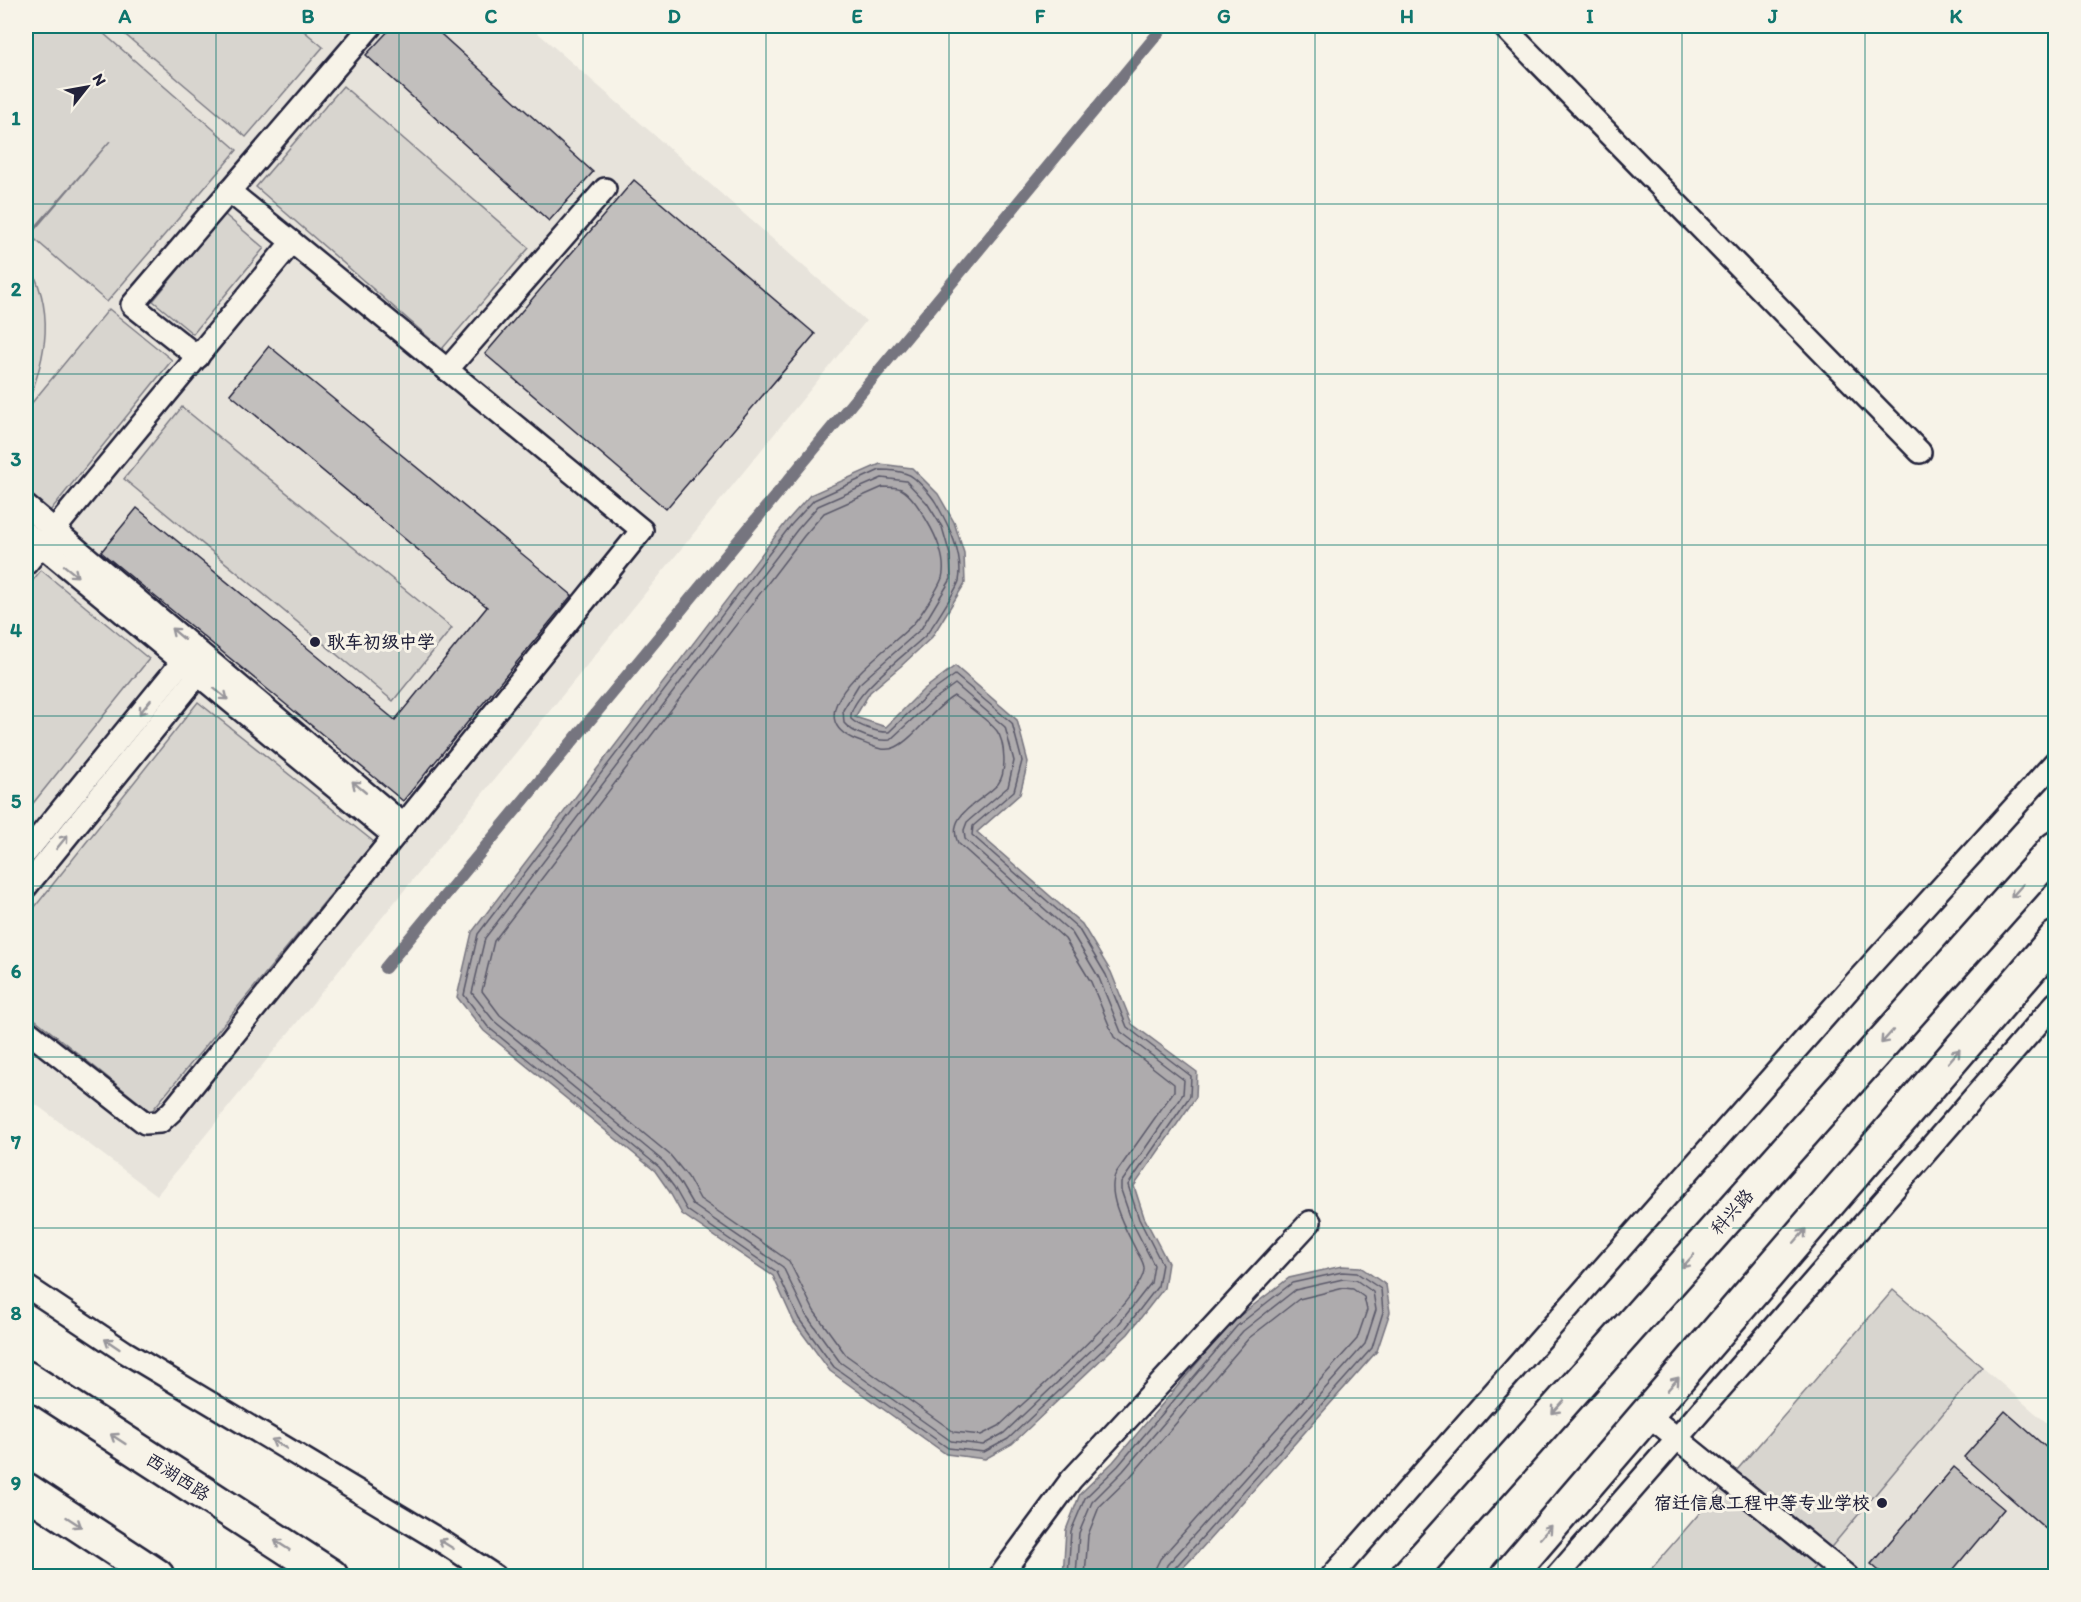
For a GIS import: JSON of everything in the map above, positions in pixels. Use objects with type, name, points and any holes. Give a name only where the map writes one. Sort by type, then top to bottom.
[{"type":"main road","name":"科兴路","points":[[1407,1576],[2055,848]]},
{"type":"main road","points":[[1508,1576],[2055,938]]},
{"type":"main road","name":"西湖西路","points":[[26,1378],[331,1576]]},
{"type":"main road","points":[[26,1490],[157,1576]]},
{"type":"lane","points":[[198,357],[132,305],[370,26]]},
{"type":"lane","points":[[1503,26],[1920,452]]},
{"type":"lane","points":[[447,370],[605,189]]},
{"type":"lane","points":[[26,1030],[145,1123],[160,1122],[172,1111],[642,530],[229,191]]},
{"type":"lane","points":[[26,564],[40,536],[198,357],[292,242]]},
{"type":"lane","points":[[26,506],[40,536],[399,830]]},
{"type":"lane","points":[[26,853],[194,664]]},
{"type":"lane","points":[[26,887],[194,664]]},
{"type":"lane","points":[[1332,1576],[1853,985],[2055,761]]},
{"type":"lane","points":[[1557,1576],[2055,1003]]},
{"type":"lane","points":[[1000,1576],[1071,1480],[1310,1222]]},
{"type":"lane","points":[[26,1286],[125,1352],[446,1544],[495,1576]]},
{"type":"lane","points":[[1647,1414],[1847,1576]]},
{"type":"shaded area","name":"耿车初级中学","points":[[26,26],[530,26],[866,321],[157,1195],[26,1097]]},
{"type":"shaded area","points":[[26,26],[95,26],[237,150],[107,302],[30,235],[110,141],[30,233],[26,229]]},
{"type":"shaded area","points":[[115,26],[298,26],[323,47],[246,137]]},
{"type":"shaded area","points":[[343,86],[529,248],[442,349],[256,187]]},
{"type":"shaded area","points":[[224,214],[264,248],[193,334],[153,301]]},
{"type":"shaded area","points":[[26,259],[42,296],[45,333],[39,369],[26,407]]},
{"type":"shaded area","points":[[109,309],[172,360],[50,511],[26,491],[26,410]]},
{"type":"shaded area","points":[[182,407],[452,628],[393,701],[124,479]]},
{"type":"shaded area","points":[[41,570],[149,659],[26,812],[26,589]]},
{"type":"shaded area","points":[[198,702],[374,842],[151,1112],[26,1012],[26,918]]},
{"type":"shaded area","name":"宿迁信息工程中等专业学校","points":[[1893,1290],[2055,1430],[2055,1576],[1645,1576]]},
{"type":"shaded area","points":[[1893,1290],[1982,1367],[1807,1576],[1645,1576]]},
{"type":"water","points":[[880,464],[912,468],[938,494],[954,522],[964,553],[965,583],[932,637],[870,692],[855,717],[886,727],[923,690],[955,666],[1017,720],[1028,762],[1020,794],[977,832],[1082,924],[1111,972],[1132,1024],[1197,1072],[1196,1097],[1134,1186],[1144,1217],[1168,1263],[1164,1288],[1128,1334],[1012,1444],[985,1459],[946,1454],[830,1371],[794,1322],[773,1276],[682,1214],[655,1171],[484,1031],[457,997],[472,932],[787,521],[810,495]]},
{"type":"water","points":[[1342,1266],[1360,1267],[1386,1285],[1390,1312],[1377,1351],[1200,1550],[1175,1576],[1063,1576],[1066,1530],[1080,1494],[1113,1462],[1233,1321],[1289,1278]]},
{"type":"building","points":[[393,26],[432,26],[593,172],[549,221],[366,55]]},
{"type":"building","points":[[634,180],[815,334],[666,509],[485,354]]},
{"type":"building","points":[[269,346],[572,595],[403,801],[101,552],[137,508],[395,720],[487,607],[230,394]]},
{"type":"building","points":[[2005,1411],[2056,1456],[2056,1538],[1964,1457]]},
{"type":"building","points":[[1954,1467],[2004,1509],[1948,1576],[1885,1576],[1871,1564]]},
{"type":"waterway","points":[[385,968],[1164,26]]},
{"type":"place","name":"耿车初级中学","points":[[315,642]]},
{"type":"place","name":"宿迁信息工程中等专业学校","points":[[1882,1503]]}]
